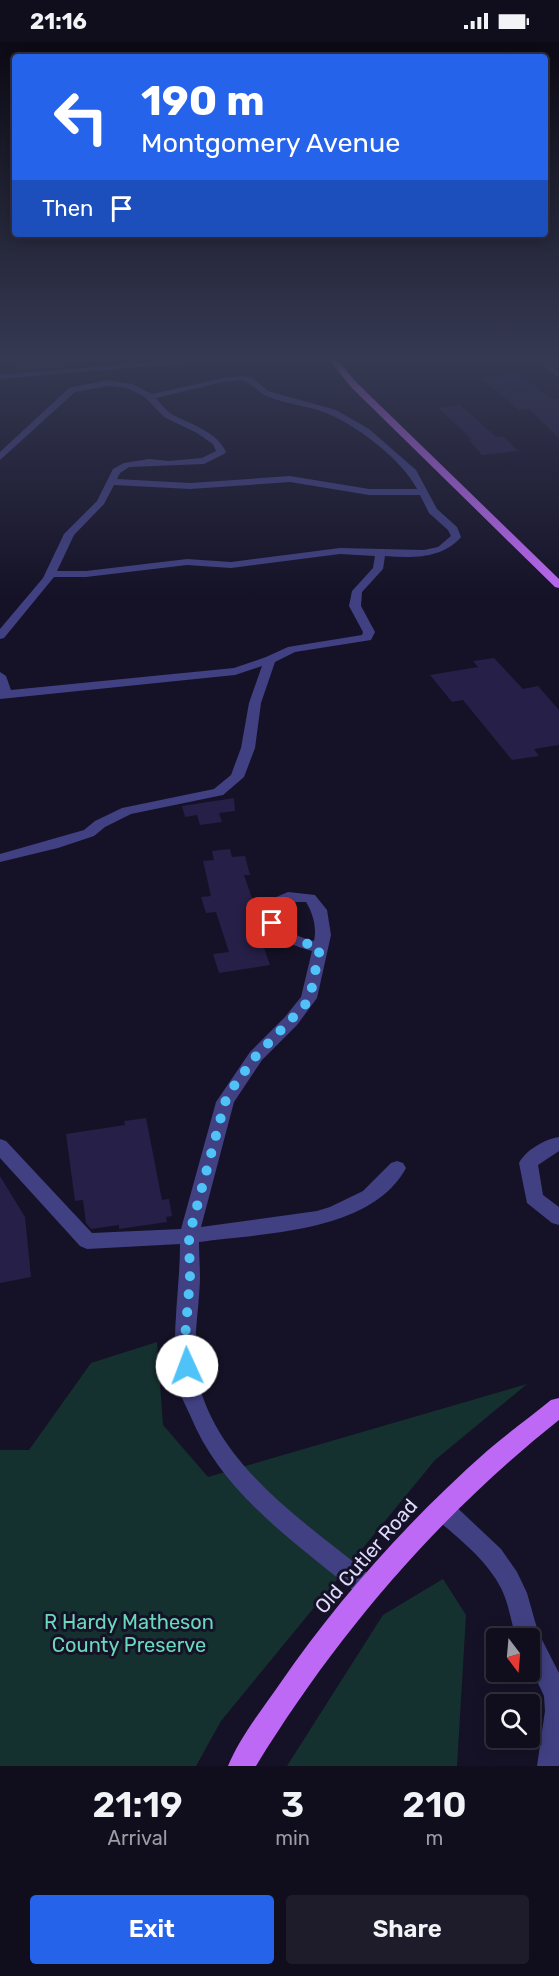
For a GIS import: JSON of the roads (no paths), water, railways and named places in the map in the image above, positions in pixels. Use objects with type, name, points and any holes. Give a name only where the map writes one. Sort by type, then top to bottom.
[{"type":"main road","points":[[408,436],[554,574],[559,585]]},
{"type":"main road","name":"Old Cutler Road","points":[[241,1766],[262,1732],[325,1643],[368,1588],[442,1509],[498,1456],[559,1407]]},
{"type":"street","points":[[0,458],[23,436]]},
{"type":"street","points":[[0,636],[25,609],[50,574],[69,534],[101,502],[116,471],[127,465],[149,462],[168,464],[204,461],[221,452],[217,443],[208,436]]},
{"type":"street","points":[[50,574],[86,574],[187,562],[231,565],[340,550],[424,553],[442,549],[456,537],[453,529],[433,511],[413,472],[372,436]]},
{"type":"street","points":[[110,482],[190,486],[290,479],[369,492],[422,492]]},
{"type":"street","points":[[0,676],[3,695],[235,671],[270,660],[292,649],[367,638],[369,632],[355,606],[357,591],[378,569],[381,552]]},
{"type":"street","points":[[0,858],[53,845],[89,833],[100,824],[128,811],[218,792],[237,777],[248,748],[255,703],[270,660]]},
{"type":"street","points":[[320,948],[311,992],[305,1005],[256,1056],[229,1094],[189,1236],[190,1278],[185,1338],[187,1366],[193,1402],[208,1432],[234,1471],[252,1492],[368,1588]]},
{"type":"street","points":[[559,1144],[552,1145],[528,1163],[534,1198],[559,1218]]},
{"type":"street","points":[[0,1146],[87,1241],[189,1236],[301,1221],[336,1212],[370,1196],[397,1168]]},
{"type":"street","points":[[442,1509],[489,1550],[499,1563],[515,1594],[525,1628]]},
{"type":"street","points":[[540,1662],[556,1694],[558,1711],[550,1766]]},
{"type":"park label","name":"R Hardy Matheson County Preserve","points":[[129,1634]]}]
